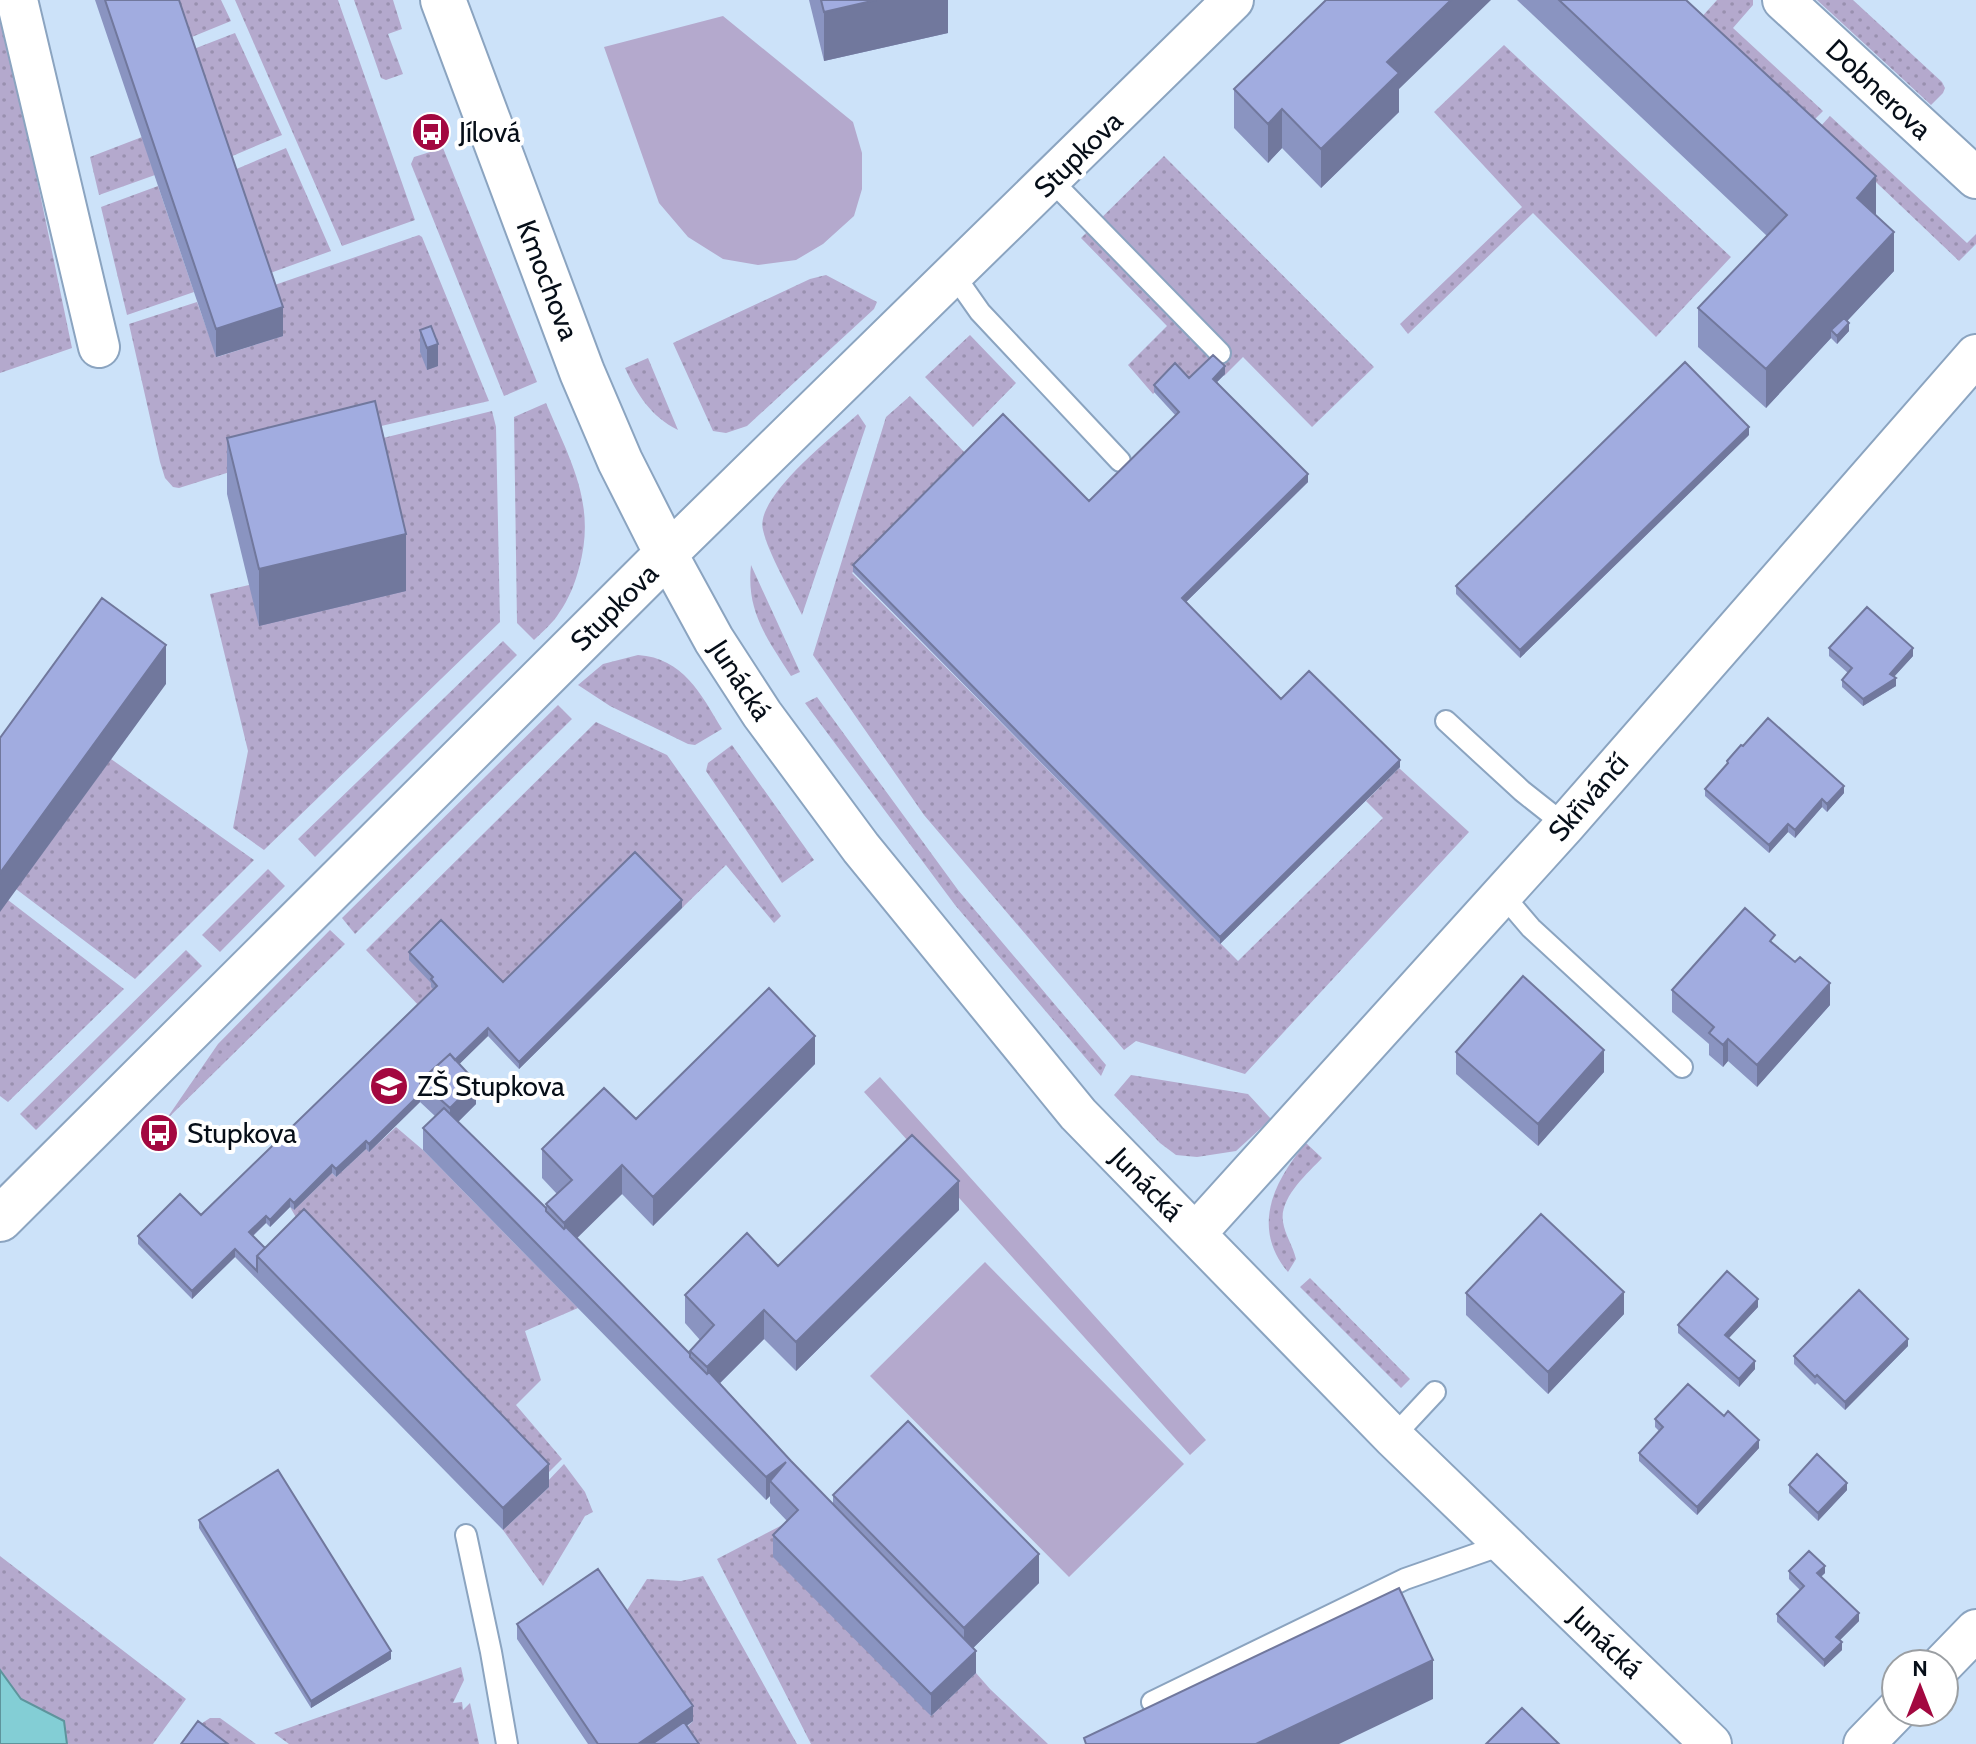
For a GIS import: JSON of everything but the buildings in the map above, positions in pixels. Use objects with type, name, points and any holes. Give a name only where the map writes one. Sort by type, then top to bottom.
[{"type":"street","points":[[17,0],[99,347]]},
{"type":"street","name":"Kmochova","points":[[443,0],[582,372],[620,461],[667,554]]},
{"type":"street","name":"Stupkova","points":[[0,1219],[667,554],[1233,0]]},
{"type":"street","name":"Dobnerova","points":[[1783,0],[1976,178]]},
{"type":"street","name":"Skřivánčí","points":[[1195,1234],[1565,825],[1976,355]]},
{"type":"street","name":"Junácká","points":[[667,554],[714,640],[762,714],[861,848],[1078,1114],[1393,1437],[1711,1744]]},
{"type":"street","points":[[1959,1648],[1976,1630]]},
{"type":"street","points":[[1864,1744],[1880,1728]]},
{"type":"lane","points":[[1051,180],[1220,353]]},
{"type":"lane","points":[[954,275],[980,312],[1120,461]]},
{"type":"lane","points":[[1446,721],[1522,791],[1565,825]]},
{"type":"lane","points":[[1502,894],[1531,928],[1682,1067]]},
{"type":"lane","points":[[1393,1437],[1435,1392]]},
{"type":"lane","points":[[466,1535],[507,1744]]},
{"type":"lane","points":[[1152,1702],[1405,1579],[1505,1544]]},
{"type":"shaded area","points":[[169,0],[221,0],[231,21],[182,41]]},
{"type":"shaded area","points":[[235,0],[338,0],[415,220],[342,246]]},
{"type":"shaded area","points":[[354,0],[393,0],[402,29],[388,34],[403,74],[386,80],[381,78]]},
{"type":"shaded area","points":[[1717,0],[1753,0],[1753,5],[1733,28],[1823,111],[1812,122],[1699,20]]},
{"type":"shaded area","points":[[1817,0],[1853,0],[1942,82],[1945,88],[1943,93],[1931,105]]},
{"type":"shaded area","points":[[3,15],[72,348],[0,373],[0,16]]},
{"type":"shaded area","points":[[723,16],[853,122],[862,153],[862,189],[854,216],[823,244],[796,260],[758,265],[723,259],[688,237],[659,203],[604,47]]},
{"type":"shaded area","points":[[235,33],[282,135],[223,160],[186,52]]},
{"type":"shaded area","points":[[1504,45],[1731,257],[1656,337],[1533,213],[1408,334],[1400,324],[1522,207],[1434,112]]},
{"type":"shaded area","points":[[1830,116],[1967,243],[1976,234],[1976,244],[1959,261],[1819,128]]},
{"type":"shaded area","points":[[142,137],[155,175],[99,195],[90,157]]},
{"type":"shaded area","points":[[286,148],[331,251],[262,276],[227,173]]},
{"type":"shaded area","points":[[443,148],[537,382],[504,396],[411,164],[414,157]]},
{"type":"shaded area","points":[[1164,156],[1374,367],[1312,427],[1243,357],[1224,376],[1213,363],[1189,385],[1175,373],[1153,394],[1128,365],[1167,326],[1081,238]]},
{"type":"shaded area","points":[[158,186],[194,292],[127,315],[101,207]]},
{"type":"shaded area","points":[[419,235],[489,401],[364,430],[179,488],[173,487],[165,478],[160,462],[129,324],[197,302],[217,357],[282,336],[266,288]]},
{"type":"shaded area","points":[[826,275],[877,302],[874,309],[747,426],[726,433],[713,431],[673,343],[810,279]]},
{"type":"shaded area","points":[[970,335],[1016,383],[973,427],[925,377]]},
{"type":"shaded area","points":[[648,358],[678,430],[646,404],[625,368]]},
{"type":"shaded area","points":[[910,396],[969,457],[852,573],[1238,961],[1383,818],[1366,801],[1399,768],[1469,832],[1245,1074],[1136,1041],[1124,1050],[924,815],[813,655],[886,417]]},
{"type":"shaded area","points":[[546,403],[578,483],[585,523],[584,545],[566,602],[554,620],[534,640],[517,623],[514,417]]},
{"type":"shaded area","points":[[492,411],[496,427],[500,622],[264,850],[233,828],[248,751],[210,594],[249,585],[371,441]]},
{"type":"shaded area","points":[[858,414],[866,426],[802,615],[770,550],[763,530],[764,516],[783,484]]},
{"type":"shaded area","points":[[751,565],[800,672],[791,676],[766,637],[755,611],[750,582]]},
{"type":"shaded area","points":[[503,641],[517,655],[315,857],[298,839]]},
{"type":"shaded area","points":[[638,655],[667,663],[679,671],[698,691],[722,729],[695,745],[688,744],[610,706],[578,685],[603,664]]},
{"type":"shaded area","points":[[817,697],[958,890],[1106,1065],[1101,1076],[955,905],[805,703]]},
{"type":"shaded area","points":[[558,705],[572,719],[355,934],[342,918]]},
{"type":"shaded area","points":[[596,722],[667,755],[781,916],[774,923],[726,865],[682,908],[635,860],[503,989],[433,985],[437,993],[421,1008],[366,950]]},
{"type":"shaded area","points":[[732,745],[814,860],[782,883],[706,771],[708,763]]},
{"type":"shaded area","points":[[111,759],[254,860],[135,979],[16,889]]},
{"type":"shaded area","points":[[268,869],[285,886],[220,952],[202,935]]},
{"type":"shaded area","points":[[8,900],[124,989],[8,1102],[0,1096],[0,911]]},
{"type":"shaded area","points":[[330,930],[345,944],[165,1121],[218,1044]]},
{"type":"shaded area","points":[[186,950],[202,966],[36,1130],[20,1114]]},
{"type":"shaded area","points":[[1131,1075],[1248,1094],[1271,1119],[1236,1151],[1197,1157],[1176,1155],[1160,1143],[1114,1095]]},
{"type":"shaded area","points":[[880,1077],[1206,1440],[1190,1455],[864,1092]]},
{"type":"shaded area","points":[[396,1127],[423,1150],[578,1308],[525,1331],[541,1380],[516,1405],[562,1459],[542,1479],[304,1231],[290,1207],[294,1210],[332,1173],[336,1177]]},
{"type":"shaded area","points":[[1306,1143],[1322,1158],[1295,1187],[1285,1204],[1283,1222],[1296,1259],[1288,1272],[1271,1239],[1271,1206],[1284,1173]]},
{"type":"shaded area","points":[[985,1262],[1184,1464],[1069,1577],[870,1376]]},
{"type":"shaded area","points":[[1310,1278],[1410,1379],[1401,1388],[1300,1287]]},
{"type":"shaded area","points":[[564,1464],[585,1492],[593,1512],[585,1516],[543,1586],[503,1530],[549,1487],[546,1483]]},
{"type":"shaded area","points":[[788,1522],[931,1716],[976,1673],[1048,1744],[811,1744],[717,1559]]},
{"type":"shaded area","points":[[0,1556],[186,1699],[153,1744],[67,1744],[64,1721],[21,1699],[0,1670]]},
{"type":"shaded area","points":[[703,1576],[797,1744],[694,1744],[684,1730],[693,1721],[622,1618],[647,1579],[681,1581]]},
{"type":"shaded area","points":[[461,1667],[464,1680],[453,1703],[462,1702],[463,1710],[470,1703],[479,1744],[289,1744],[274,1733]]},
{"type":"shaded area","points":[[0,1670],[21,1699],[64,1721],[67,1744],[0,1744]]},
{"type":"shaded area","points":[[210,1718],[220,1718],[256,1744],[218,1744],[196,1727]]},
{"type":"place","name":"Jílová","points":[[431,132]]},
{"type":"place","name":"ZŠ Stupkova","points":[[389,1086]]},
{"type":"place","name":"Stupkova","points":[[159,1133]]}]
